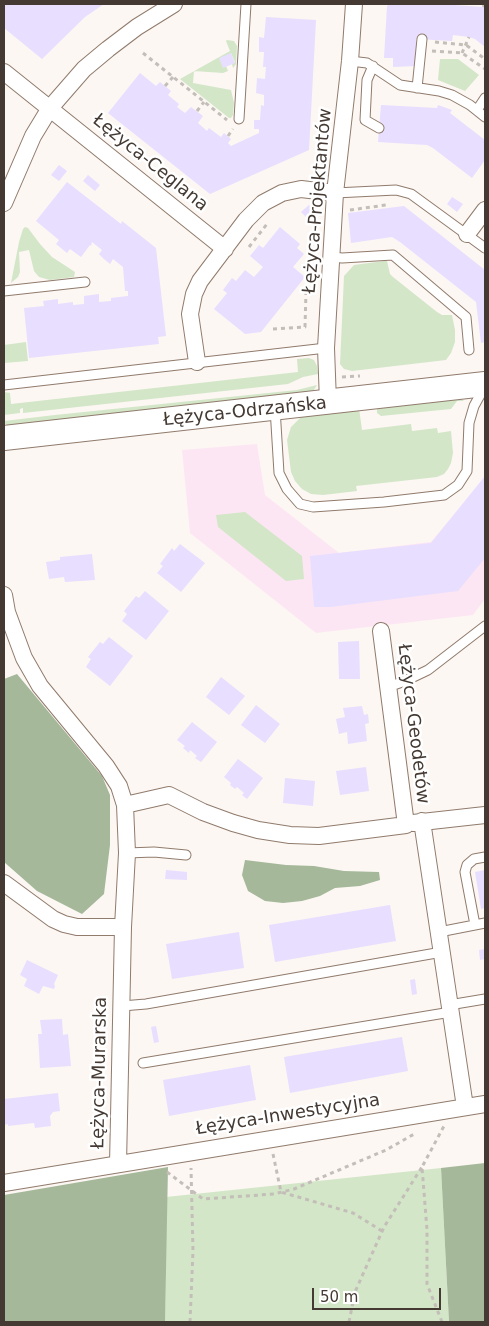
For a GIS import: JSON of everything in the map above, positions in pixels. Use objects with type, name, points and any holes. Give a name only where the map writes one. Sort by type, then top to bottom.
[{"type":"main road","name":"Łężyca-Odrzańska","points":[[4,438],[485,385]]},
{"type":"street","points":[[4,203],[33,136],[50,108],[84,69],[137,27],[174,4]]},
{"type":"street","name":"Łężyca-Projektantów","points":[[328,402],[326,348],[335,193],[350,61],[354,4]]},
{"type":"street","name":"Łężyca-Ceglana","points":[[4,72],[225,250]]},
{"type":"street","points":[[197,362],[191,322],[191,304],[194,294],[200,282],[246,220],[263,203],[282,193],[301,190],[335,193]]},
{"type":"street","points":[[467,234],[485,210]]},
{"type":"street","points":[[4,595],[7,612],[24,658],[40,686],[106,766],[119,786],[125,805]]},
{"type":"street","name":"Łężyca-Geodetów","points":[[125,805],[169,795],[232,824],[290,835],[319,836],[406,825],[381,631]]},
{"type":"street","name":"Łężyca-Murarska","points":[[4,1183],[118,1164],[122,927],[127,853],[125,805]]},
{"type":"street","points":[[406,825],[485,815]]},
{"type":"street","points":[[422,822],[450,1008],[452,1109]]},
{"type":"street","points":[[4,883],[64,924],[77,927],[122,927]]},
{"type":"street","name":"Łężyca-Inwestycyjna","points":[[118,1164],[485,1104]]},
{"type":"lane","points":[[237,123],[246,4]]},
{"type":"lane","points":[[417,88],[426,40]]},
{"type":"lane","points":[[350,61],[367,63],[400,85],[452,95],[485,117]]},
{"type":"lane","points":[[373,66],[367,80],[365,120],[379,128]]},
{"type":"lane","points":[[477,110],[485,98]]},
{"type":"lane","points":[[335,193],[396,190],[411,194],[485,248]]},
{"type":"lane","points":[[332,257],[393,256],[466,317],[469,350]]},
{"type":"lane","points":[[4,291],[85,282]]},
{"type":"lane","points":[[4,385],[326,348]]},
{"type":"lane","points":[[275,408],[279,473],[287,489],[300,504],[313,507],[384,502],[444,494],[458,486],[467,471],[470,424],[474,406],[485,385]]},
{"type":"lane","points":[[388,687],[405,682],[428,670],[485,626]]},
{"type":"lane","points":[[127,853],[154,852],[186,855]]},
{"type":"lane","points":[[475,925],[465,872],[468,865],[474,859],[485,857]]},
{"type":"lane","points":[[438,932],[485,924]]},
{"type":"lane","points":[[122,1006],[146,1004],[442,952]]},
{"type":"lane","points":[[143,1063],[450,1008],[484,999],[485,1010]]},
{"type":"path","points":[[462,53],[469,37]]},
{"type":"path","points":[[426,40],[466,45],[485,59]]},
{"type":"path","points":[[429,59],[430,51],[462,53],[485,69]]},
{"type":"path","points":[[143,53],[227,120]]},
{"type":"path","points":[[166,86],[173,77]]},
{"type":"path","points":[[197,111],[204,102]]},
{"type":"path","points":[[228,136],[237,123]]},
{"type":"path","points":[[345,210],[387,205]]},
{"type":"path","points":[[273,330],[305,327],[306,292]]},
{"type":"path","points":[[349,1322],[355,1292],[382,1232],[422,1167],[452,1109]]},
{"type":"path","points":[[149,1159],[203,1199],[274,1194],[294,1189],[386,1150],[452,1109]]},
{"type":"path","points":[[270,1138],[281,1192]]},
{"type":"path","points":[[190,1152],[193,1190],[190,1322]]},
{"type":"path","points":[[422,1167],[427,1230],[427,1284],[442,1322]]},
{"type":"path","points":[[281,1192],[353,1212],[382,1232]]},
{"type":"shaded area","points":[[257,444],[265,495],[339,553],[431,542],[485,477],[485,599],[473,615],[316,633],[190,533],[182,450]]},
{"type":"green space","points":[[226,41],[234,41],[237,46],[236,64],[233,68],[232,64],[235,62],[231,53],[226,66],[228,71],[223,73],[194,71],[230,51]]},
{"type":"green space","points":[[440,59],[458,59],[479,75],[465,91],[438,80]]},
{"type":"green space","points":[[194,71],[193,83],[231,90],[234,103],[231,118],[180,79]]},
{"type":"green space","points":[[25,227],[28,228],[52,257],[75,272],[74,277],[50,280],[39,277],[34,271],[29,250],[19,252],[20,272],[18,277],[11,283],[19,242]]},
{"type":"green space","points":[[387,261],[390,274],[393,277],[437,312],[442,315],[452,315],[455,342],[451,353],[446,360],[352,371],[344,369],[340,364],[344,276],[354,265]]},
{"type":"green space","points":[[26,342],[28,361],[4,363],[4,345]]},
{"type":"green space","points":[[309,358],[314,360],[318,374],[303,377],[288,384],[23,413],[23,408],[20,409],[20,413],[4,415],[4,392],[10,393],[11,404],[298,372],[297,359]]},
{"type":"green space","points":[[317,385],[312,393],[12,428],[4,423],[4,421],[55,415],[297,390]]},
{"type":"green space","points":[[460,398],[464,401],[457,401],[451,409],[381,416],[377,413],[377,406]]},
{"type":"green space","points":[[359,408],[362,430],[411,424],[412,431],[437,428],[438,433],[451,431],[453,453],[448,469],[444,474],[437,477],[356,486],[357,491],[323,495],[311,494],[302,489],[295,481],[291,472],[287,440],[291,427],[303,415]]},
{"type":"green space","points":[[245,512],[302,556],[304,579],[286,581],[218,527],[216,515]]},
{"type":"green space","points":[[17,674],[102,776],[110,795],[110,845],[104,894],[82,914],[37,891],[4,862],[4,679]]},
{"type":"green space","points":[[245,860],[314,866],[344,871],[379,872],[380,880],[360,886],[335,888],[320,896],[302,901],[283,903],[265,901],[248,891],[242,875]]},
{"type":"green space","points":[[485,1163],[485,1322],[449,1322],[441,1168]]},
{"type":"green space","points":[[168,1167],[165,1322],[4,1322],[4,1195]]},
{"type":"green space","points":[[441,1168],[449,1322],[165,1322],[166,1197]]},
{"type":"building","points":[[4,4],[104,4],[85,17],[42,59],[4,28]]},
{"type":"building","points":[[390,4],[440,4],[483,7],[485,8],[485,47],[475,39],[453,35],[452,41],[416,39],[416,66],[393,67],[393,58],[384,58],[387,6]]},
{"type":"building","points":[[266,17],[316,20],[309,150],[210,194],[108,113],[140,73],[156,86],[160,82],[171,91],[168,95],[179,104],[177,107],[185,113],[191,107],[203,116],[198,123],[207,131],[209,128],[221,137],[224,133],[231,139],[228,143],[231,146],[259,133],[259,129],[254,129],[254,120],[260,120],[261,105],[264,106],[264,95],[256,93],[257,78],[265,79],[266,67],[263,67],[264,52],[259,52],[259,37],[264,38]]},
{"type":"building","points":[[231,53],[235,63],[223,68],[219,58]]},
{"type":"building","points":[[381,105],[437,108],[438,105],[452,110],[450,113],[485,140],[485,160],[472,178],[427,145],[378,142]]},
{"type":"building","points":[[59,165],[67,171],[59,181],[51,175]]},
{"type":"building","points":[[88,175],[100,185],[95,191],[83,181]]},
{"type":"building","points":[[67,182],[121,224],[122,221],[156,248],[166,336],[158,337],[159,344],[29,358],[24,308],[44,306],[43,301],[58,299],[58,304],[73,302],[73,305],[84,304],[84,296],[99,294],[99,302],[128,296],[128,291],[125,291],[123,267],[113,259],[110,264],[99,254],[102,250],[92,242],[91,246],[81,257],[70,249],[67,253],[56,244],[59,240],[36,221]]},
{"type":"building","points":[[452,197],[463,204],[457,212],[447,204]]},
{"type":"building","points":[[309,205],[316,213],[309,220],[301,212]]},
{"type":"building","points":[[404,206],[485,270],[485,342],[481,343],[476,302],[400,242],[392,237],[351,243],[348,213]]},
{"type":"building","points":[[280,227],[300,244],[297,248],[304,254],[293,267],[305,277],[261,332],[245,334],[214,309],[227,293],[223,290],[232,278],[236,281],[245,270],[254,277],[263,267],[250,256],[259,245],[263,248]]},
{"type":"building","points":[[485,476],[485,558],[458,591],[331,607],[314,607],[310,556],[431,543]]},
{"type":"building","points":[[180,544],[205,563],[181,592],[157,573],[163,566],[160,564],[172,548],[174,551]]},
{"type":"building","points":[[92,554],[95,580],[65,582],[64,577],[49,579],[46,562],[60,560],[60,557]]},
{"type":"building","points":[[145,591],[169,611],[146,640],[122,621],[127,614],[124,611],[136,596],[139,598]]},
{"type":"building","points":[[109,637],[133,656],[110,686],[86,667],[91,659],[88,657],[100,642],[103,644]]},
{"type":"building","points":[[359,641],[360,679],[339,679],[338,642]]},
{"type":"building","points":[[221,677],[245,696],[229,715],[206,697]]},
{"type":"building","points":[[256,705],[280,724],[265,743],[241,725]]},
{"type":"building","points":[[362,706],[364,715],[368,714],[369,723],[365,724],[367,741],[348,744],[347,732],[339,734],[336,719],[345,717],[343,708]]},
{"type":"building","points":[[192,722],[217,742],[201,762],[195,758],[197,756],[190,750],[189,753],[183,748],[185,746],[177,740]]},
{"type":"building","points":[[238,759],[263,778],[247,799],[242,795],[244,793],[237,787],[235,789],[230,785],[231,783],[224,777]]},
{"type":"building","points":[[366,767],[369,791],[340,795],[336,771]]},
{"type":"building","points":[[285,778],[315,781],[313,806],[283,803]]},
{"type":"building","points":[[166,870],[187,872],[187,880],[165,879]]},
{"type":"building","points":[[485,870],[485,908],[481,909],[475,872]]},
{"type":"building","points":[[390,905],[396,941],[275,962],[269,925]]},
{"type":"building","points":[[239,932],[244,968],[172,979],[166,944]]},
{"type":"building","points":[[485,949],[485,959],[480,960],[479,950]]},
{"type":"building","points":[[27,960],[58,975],[54,989],[43,986],[39,994],[24,986],[27,979],[20,975]]},
{"type":"building","points":[[415,979],[417,994],[412,995],[410,980]]},
{"type":"building","points":[[62,1019],[63,1035],[68,1034],[71,1066],[40,1068],[38,1034],[42,1034],[40,1020]]},
{"type":"building","points":[[156,1026],[159,1042],[154,1043],[151,1027]]},
{"type":"building","points":[[402,1037],[408,1071],[290,1093],[284,1057]]},
{"type":"building","points":[[250,1065],[256,1100],[169,1116],[163,1080]]},
{"type":"building","points":[[58,1093],[60,1111],[53,1112],[50,1116],[51,1126],[35,1128],[34,1123],[4,1125],[4,1099]]}]
